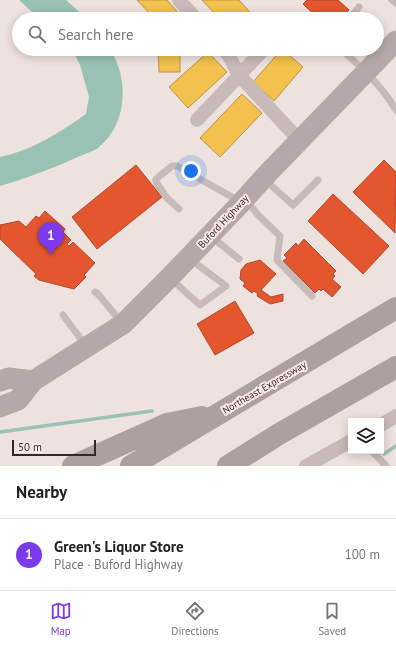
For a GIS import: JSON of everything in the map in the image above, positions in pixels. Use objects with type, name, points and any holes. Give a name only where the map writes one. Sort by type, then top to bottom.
[{"type":"highway","name":"Northeast Expressway","points":[[131,466],[396,308]]},
{"type":"highway","points":[[228,466],[396,367]]},
{"type":"highway","points":[[73,466],[167,424],[217,414]]},
{"type":"main road","name":"Buford Highway","points":[[384,53],[396,41]]},
{"type":"main road","name":"Buford Highway","points":[[2,406],[18,400],[33,381],[123,324],[189,258],[263,178],[381,56]]},
{"type":"main road","points":[[0,381],[8,378],[33,381]]},
{"type":"street","points":[[179,0],[190,12]]},
{"type":"street","points":[[229,56],[239,75],[300,140]]},
{"type":"street","points":[[197,120],[257,56]]},
{"type":"street","points":[[384,423],[396,416]]},
{"type":"street","points":[[306,466],[348,443]]},
{"type":"lane","points":[[392,0],[396,3]]},
{"type":"lane","points":[[355,12],[359,7]]},
{"type":"lane","points":[[349,56],[366,72],[390,100],[396,110]]},
{"type":"lane","points":[[179,209],[156,182],[156,178],[172,166],[177,166],[243,200],[280,236],[277,260],[312,296]]},
{"type":"lane","points":[[263,178],[293,205],[318,180]]},
{"type":"lane","points":[[210,235],[239,259]]},
{"type":"lane","points":[[169,278],[200,305],[226,286],[189,258]]},
{"type":"lane","points":[[94,292],[98,294],[123,324]]},
{"type":"lane","points":[[63,315],[87,348]]},
{"type":"lane","points":[[375,454],[386,466]]},
{"type":"shaded area","points":[[19,0],[66,0],[79,12],[32,12]]},
{"type":"shaded area","points":[[76,56],[114,56],[116,61],[123,87],[122,100],[116,126],[109,137],[95,150],[60,165],[0,186],[0,157],[24,150],[45,140],[86,114],[89,97],[80,65]]},
{"type":"building: Homes","points":[[137,0],[167,0],[178,12],[148,12]]},
{"type":"building: Homes","points":[[202,0],[239,0],[250,12],[213,12]]},
{"type":"building: Homes","points":[[158,56],[180,56],[180,72],[159,72]]},
{"type":"building: Homes","points":[[204,56],[212,56],[227,72],[188,108],[169,87]]},
{"type":"building: Homes","points":[[276,56],[290,56],[303,67],[274,101],[253,82]]},
{"type":"building: Homes","points":[[242,94],[262,113],[220,157],[200,138]]},
{"type":"building: Shops","points":[[307,0],[338,0],[349,10],[347,12],[312,12],[303,4]]},
{"type":"building: Shops","points":[[384,160],[396,172],[395,233],[353,192]]},
{"type":"building: Shops","points":[[136,165],[162,197],[97,249],[72,217]]},
{"type":"building: Shops","points":[[333,194],[389,246],[363,274],[308,221]]},
{"type":"building: Shops","points":[[45,211],[65,229],[63,232],[71,240],[67,244],[69,246],[73,242],[95,263],[84,275],[86,277],[74,289],[39,280],[34,276],[36,274],[0,239],[0,225],[19,221],[26,227],[36,216],[39,218]]},
{"type":"building: Shops","points":[[304,239],[336,271],[333,274],[335,276],[332,279],[341,287],[332,297],[323,289],[321,291],[319,289],[315,293],[283,261],[287,258],[284,255],[296,243],[298,246]]},
{"type":"building: Shops","points":[[260,260],[276,274],[261,290],[271,297],[283,294],[283,301],[270,304],[257,296],[258,294],[254,291],[252,293],[243,286],[245,283],[240,279],[241,270],[246,264]]},
{"type":"building: Shops","points":[[235,301],[254,333],[215,355],[197,324]]},
{"type":"waterway","points":[[0,432],[152,411]]},
{"type":"waterway","points":[[384,454],[396,446]]},
{"type":"place","name":"Green's Liquor Store","points":[[51,255]]}]
